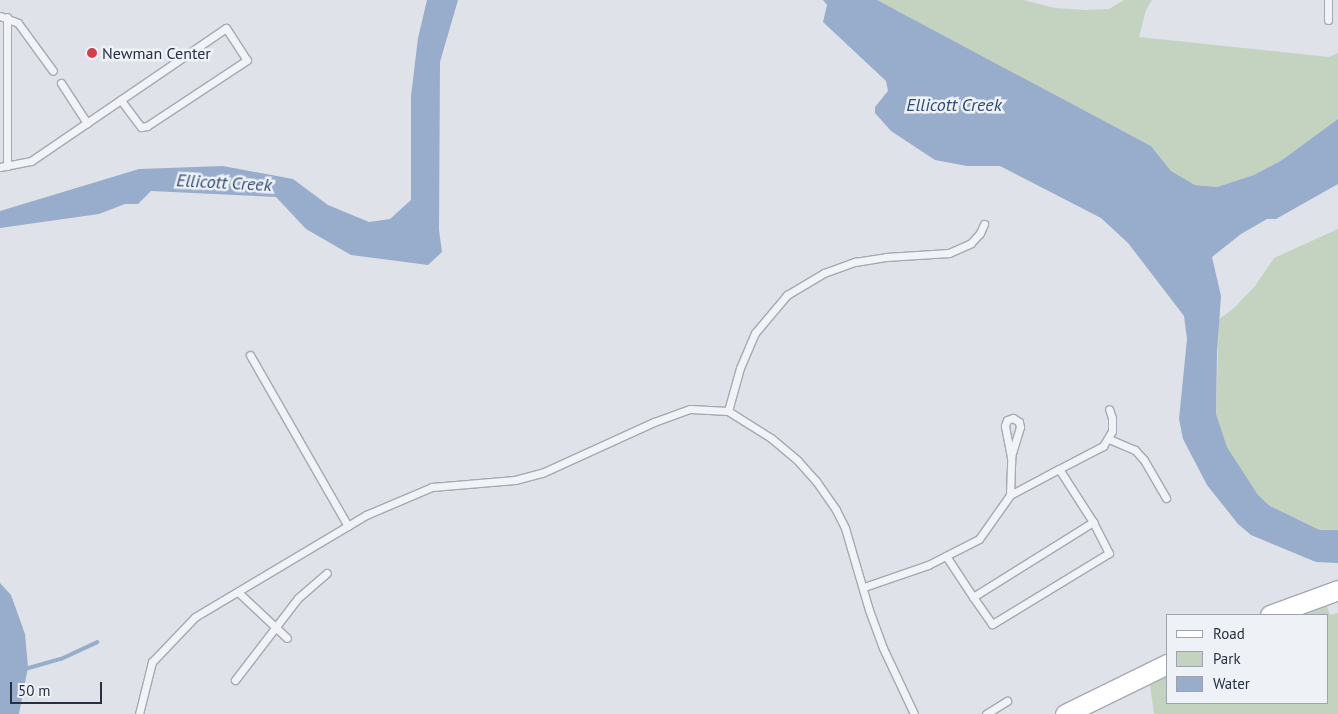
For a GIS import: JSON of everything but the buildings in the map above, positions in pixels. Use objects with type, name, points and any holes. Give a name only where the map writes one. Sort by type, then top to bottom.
[{"type":"street","points":[[1273,614],[1338,590]]},
{"type":"street","points":[[1065,714],[1166,664]]},
{"type":"lane","points":[[1328,0],[1328,20]]},
{"type":"lane","points":[[53,71],[18,23],[3,16],[3,166],[31,161],[226,28],[247,60],[148,126],[141,127],[121,100]]},
{"type":"lane","points":[[61,83],[87,123]]},
{"type":"lane","points":[[728,411],[740,368],[755,333],[787,295],[824,273],[855,262],[886,257],[950,253],[971,243],[980,234],[984,224]]},
{"type":"lane","points":[[250,355],[348,526]]},
{"type":"lane","points":[[139,714],[152,662],[195,617],[366,515],[432,487],[515,480],[542,473],[654,422],[690,409],[728,411],[771,438],[798,461],[816,481],[836,510],[845,528],[864,587],[869,610],[914,714]]},
{"type":"lane","points":[[864,587],[928,565],[979,539],[1010,495],[1103,446],[1112,431],[1112,418],[1109,409]]},
{"type":"lane","points":[[1010,495],[1011,457],[1005,426],[1007,420],[1013,418],[1019,422],[1020,427],[1011,457]]},
{"type":"lane","points":[[1108,439],[1135,450],[1144,460],[1166,498]]},
{"type":"lane","points":[[946,556],[992,624],[1109,552],[1093,522],[1059,469]]},
{"type":"lane","points":[[973,597],[1093,522]]},
{"type":"lane","points":[[235,680],[298,598],[328,573]]},
{"type":"lane","points":[[238,592],[287,638]]},
{"type":"lane","points":[[986,714],[1008,701]]},
{"type":"green space","points":[[877,0],[1023,0],[1055,8],[1086,10],[1109,9],[1124,0],[1152,0],[1146,10],[1139,37],[1329,57],[1338,53],[1338,119],[1282,160],[1254,175],[1217,187],[1195,185],[1171,171],[1151,146]]},
{"type":"green space","points":[[1338,229],[1338,530],[1321,530],[1270,506],[1258,495],[1227,447],[1216,415],[1219,319],[1233,309],[1255,286],[1274,258]]},
{"type":"green space","points":[[1327,606],[1330,615],[1338,613],[1338,714],[1154,714],[1150,685],[1166,677],[1166,704],[1328,704],[1328,614],[1307,614]]},
{"type":"water","name":"Ellicott Creek","points":[[427,0],[458,0],[440,62],[439,230],[442,252],[428,265],[351,255],[306,229],[276,197],[151,191],[138,204],[125,204],[99,214],[0,228],[0,211],[139,169],[223,166],[293,179],[328,205],[369,222],[390,219],[411,200],[411,96],[418,38]]},
{"type":"water","name":"Ellicott Creek","points":[[823,0],[877,0],[1151,146],[1171,171],[1195,185],[1217,187],[1254,175],[1282,160],[1338,119],[1338,184],[1276,219],[1267,219],[1241,234],[1212,257],[1221,296],[1217,353],[1216,414],[1227,447],[1258,495],[1270,506],[1320,530],[1338,530],[1338,563],[1316,562],[1251,535],[1238,524],[1207,485],[1183,439],[1179,419],[1187,339],[1184,316],[1128,243],[1101,218],[1000,166],[967,166],[935,160],[891,131],[875,113],[875,107],[888,91],[886,81],[823,22],[827,5]]},
{"type":"water","points":[[0,583],[11,595],[25,634],[28,667],[19,714],[0,714]]},
{"type":"waterway","points":[[25,669],[61,659],[97,642]]},
{"type":"place","name":"Newman Center","points":[[92,53]]}]
